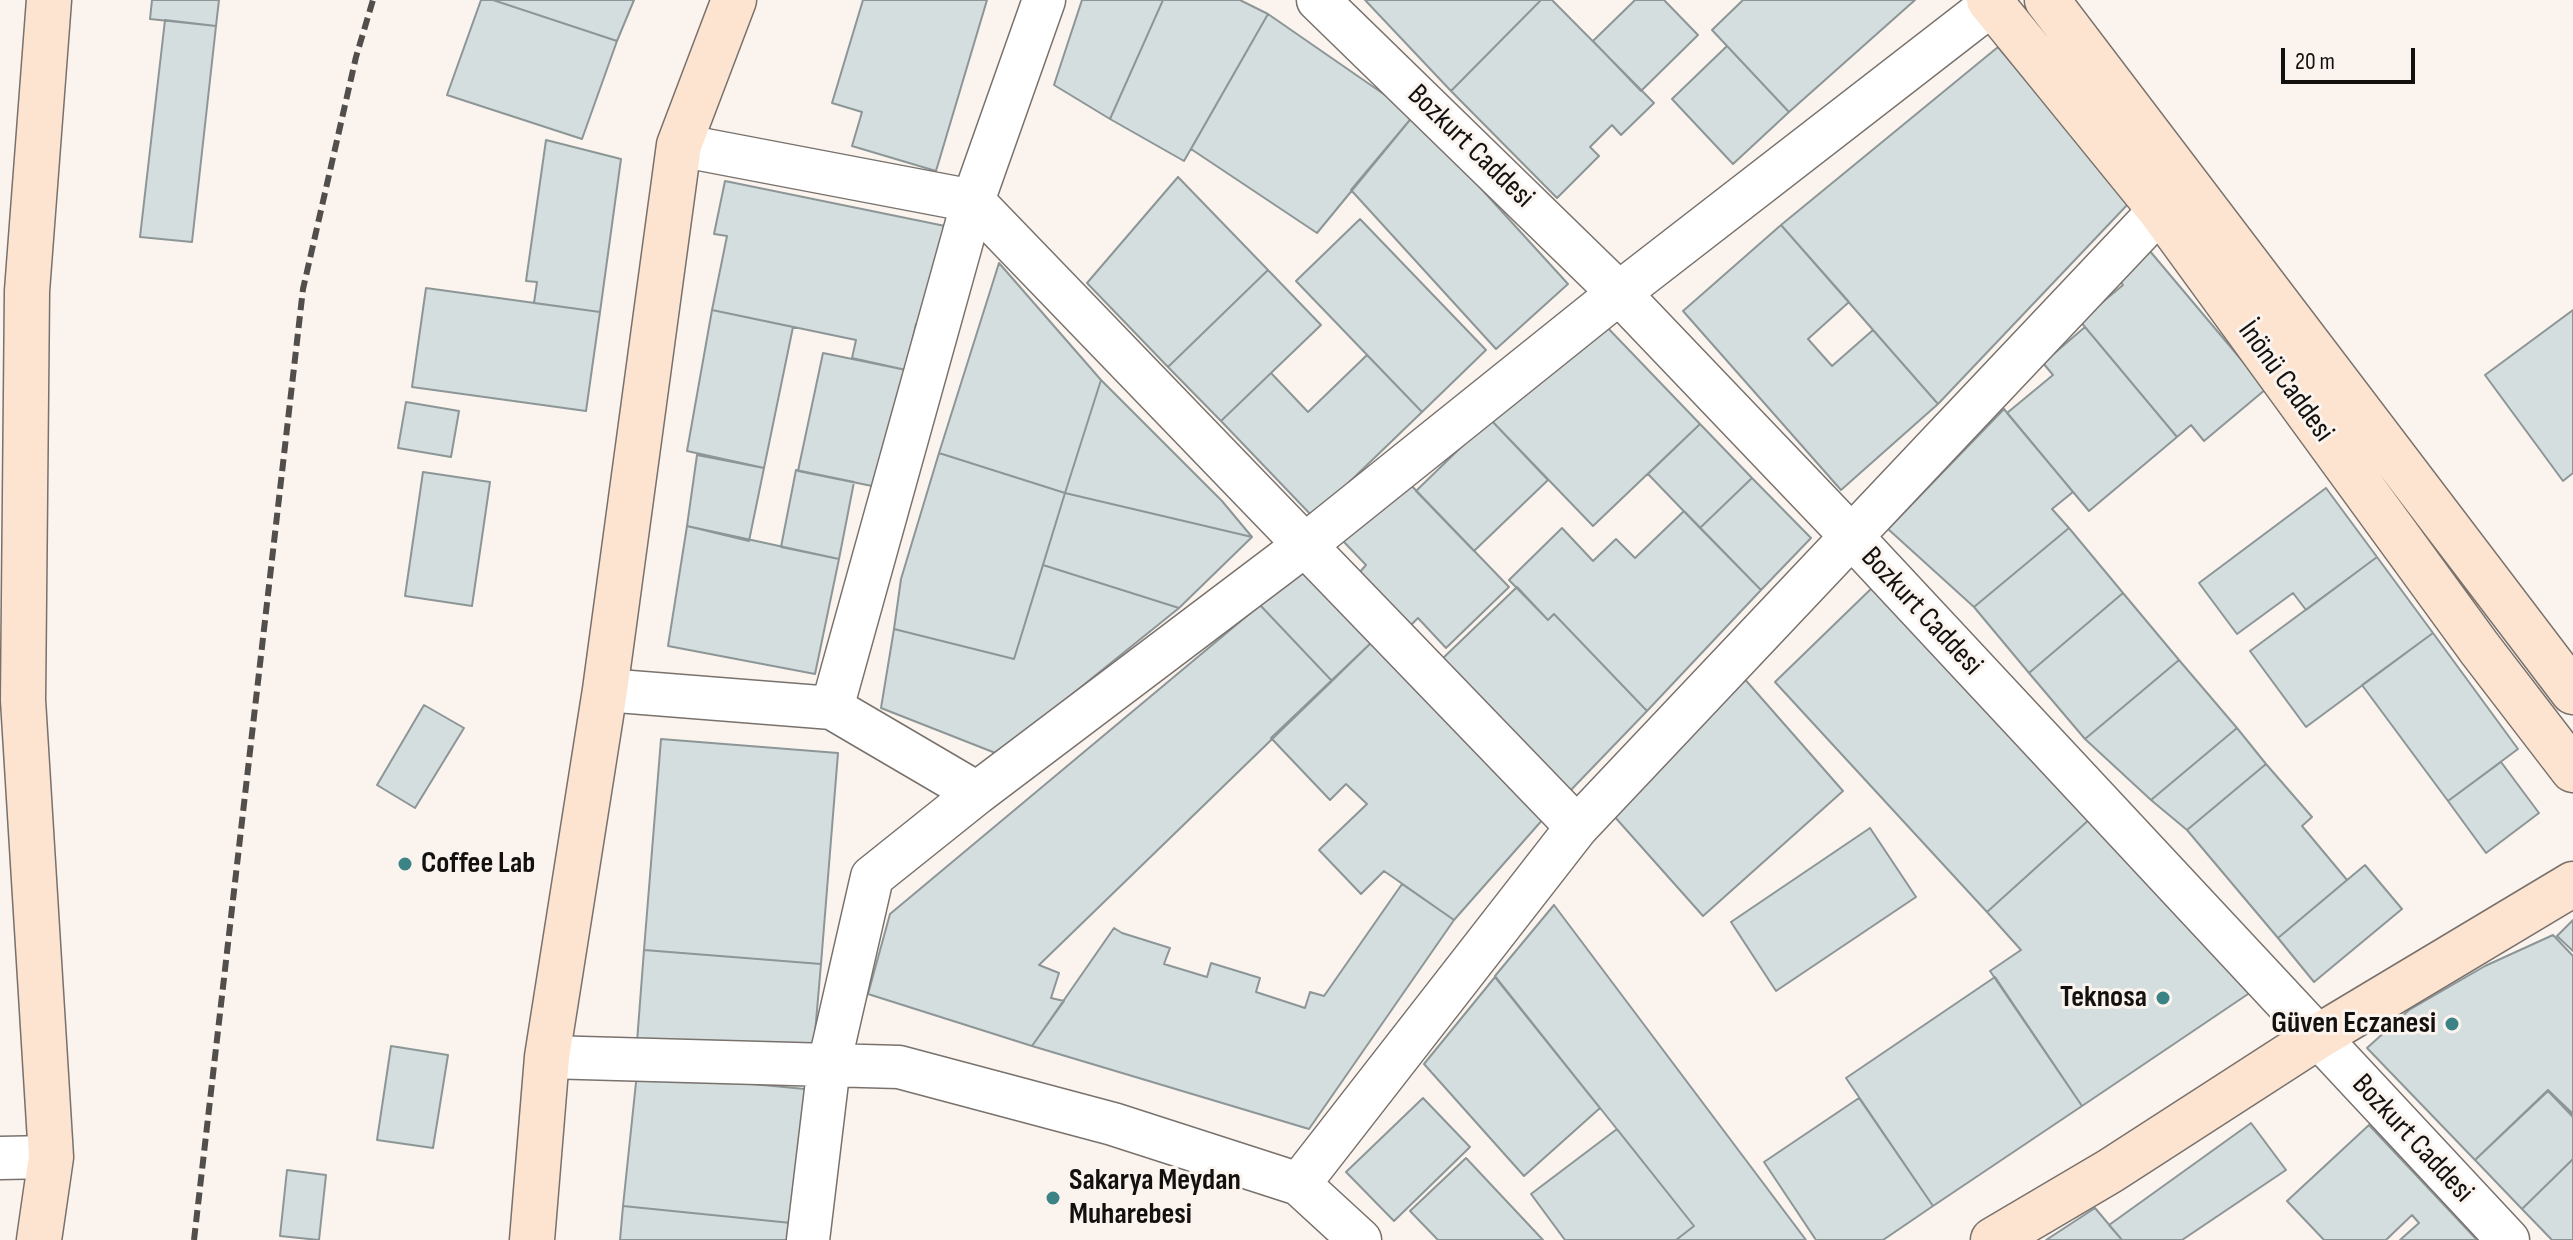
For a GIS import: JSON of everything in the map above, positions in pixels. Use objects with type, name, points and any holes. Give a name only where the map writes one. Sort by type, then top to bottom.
[{"type":"street","points":[[39,1240],[51,1157],[23,700],[13,398],[27,291],[49,0]]},
{"type":"street","points":[[532,1240],[547,1057],[605,690],[679,145],[734,0]]},
{"type":"street","points":[[832,708],[973,201],[1044,0]]},
{"type":"street","name":"Bozkurt Caddesi","points":[[1318,0],[1619,293],[1853,538],[2316,1038],[2508,1240]]},
{"type":"street","name":"İnönü Caddesi","points":[[2047,0],[2573,692]]},
{"type":"street","points":[[808,1240],[829,1065],[872,877],[977,793],[1305,545],[1619,293],[1991,2]]},
{"type":"street","name":"İnönü Caddesi","points":[[1991,2],[2160,210],[2480,649],[2573,770]]},
{"type":"street","points":[[679,145],[973,201],[1577,827]]},
{"type":"street","points":[[1299,1184],[1577,827],[2160,210]]},
{"type":"street","points":[[605,690],[832,708],[977,793]]},
{"type":"street","points":[[1993,1240],[2110,1171],[2316,1038],[2573,884]]},
{"type":"street","points":[[547,1057],[899,1067],[1113,1124],[1299,1184],[1360,1240]]},
{"type":"street","points":[[0,1158],[51,1157]]},
{"type":"building","points":[[152,0],[219,0],[216,26],[150,19]]},
{"type":"building","points":[[481,0],[493,0],[617,41],[582,139],[447,95]]},
{"type":"building","points":[[493,0],[634,0],[617,41]]},
{"type":"building","points":[[863,0],[987,0],[936,171],[852,146],[862,112],[832,103]]},
{"type":"building","points":[[1082,0],[1163,0],[1110,119],[1054,85]]},
{"type":"building","points":[[1163,0],[1240,0],[1268,14],[1184,161],[1110,119]]},
{"type":"building","points":[[1365,0],[1541,0],[1451,91]]},
{"type":"building","points":[[1541,0],[1552,0],[1654,103],[1621,135],[1612,125],[1590,147],[1599,156],[1557,198],[1451,91]]},
{"type":"building","points":[[1635,0],[1664,0],[1698,35],[1641,91],[1593,41]]},
{"type":"building","points":[[1743,0],[1915,0],[1789,112],[1712,30]]},
{"type":"building","points":[[1268,14],[1414,115],[1317,233],[1191,149]]},
{"type":"building","points":[[165,20],[216,26],[192,242],[140,237]]},
{"type":"building","points":[[1727,46],[1789,112],[1733,164],[1672,99]]},
{"type":"building","points":[[1998,47],[2129,203],[1938,404],[1781,225]]},
{"type":"building","points":[[1414,115],[1568,284],[1496,349],[1351,190]]},
{"type":"building","points":[[546,140],[621,159],[600,312],[534,303],[537,282],[526,281]]},
{"type":"building","points":[[1178,177],[1268,270],[1168,367],[1087,283]]},
{"type":"building","points":[[725,181],[950,227],[929,327],[916,324],[906,370],[852,358],[856,340],[712,310],[727,236],[714,234]]},
{"type":"building","points":[[1360,219],[1486,350],[1422,412],[1296,281]]},
{"type":"building","points":[[1781,225],[1849,302],[1808,339],[1832,366],[1873,330],[1938,404],[1841,490],[1683,311]]},
{"type":"building","points":[[2149,250],[2266,389],[2204,441],[2191,425],[2177,437],[2080,321],[2123,285],[2118,278]]},
{"type":"building","points":[[999,263],[1101,380],[1065,493],[939,453]]},
{"type":"building","points":[[1268,270],[1321,325],[1221,421],[1168,367]]},
{"type":"building","points":[[426,288],[600,312],[586,411],[412,387]]},
{"type":"building","points":[[712,310],[793,327],[764,468],[687,451]]},
{"type":"building","points":[[2573,310],[2573,473],[2563,481],[2485,375]]},
{"type":"building","points":[[1604,324],[1700,424],[1593,526],[1490,419]]},
{"type":"building","points":[[2085,327],[2177,437],[2089,511],[2007,413],[2053,375],[2043,363]]},
{"type":"building","points":[[823,353],[906,370],[882,488],[798,471]]},
{"type":"building","points":[[1367,355],[1422,412],[1313,517],[1221,421],[1271,373],[1308,412]]},
{"type":"building","points":[[1101,380],[1222,501],[1252,537],[1065,493]]},
{"type":"building","points":[[406,402],[459,411],[451,457],[398,448]]},
{"type":"building","points":[[2004,409],[2073,492],[2052,509],[2069,528],[1974,607],[1888,529]]},
{"type":"building","points":[[1490,419],[1548,480],[1474,551],[1416,491]]},
{"type":"building","points":[[1700,424],[1752,478],[1700,528],[1648,474]]},
{"type":"building","points":[[939,453],[1065,493],[1014,659],[894,629],[901,579]]},
{"type":"building","points":[[697,455],[764,468],[749,541],[687,526]]},
{"type":"building","points":[[796,470],[854,482],[839,559],[781,547]]},
{"type":"building","points":[[423,472],[490,482],[472,606],[405,596]]},
{"type":"building","points":[[1752,478],[1811,538],[1761,590],[1700,528]]},
{"type":"building","points":[[1406,480],[1509,587],[1446,648],[1418,618],[1410,626],[1359,573],[1366,565],[1343,541]]},
{"type":"building","points":[[2326,488],[2377,557],[2306,610],[2293,593],[2237,634],[2199,583]]},
{"type":"building","points":[[1065,493],[1252,537],[1179,608],[1043,565]]},
{"type":"building","points":[[1684,511],[1761,590],[1647,711],[1554,614],[1548,620],[1509,580],[1562,528],[1593,561],[1616,539],[1635,558]]},
{"type":"building","points":[[687,526],[839,559],[815,674],[668,646]]},
{"type":"building","points":[[2069,528],[2123,593],[2029,673],[1974,607]]},
{"type":"building","points":[[2377,557],[2433,633],[2306,727],[2250,651]]},
{"type":"building","points":[[1043,565],[1179,608],[998,754],[881,708],[894,629],[1014,659]]},
{"type":"building","points":[[1302,565],[1374,640],[1332,681],[1260,605]]},
{"type":"building","points":[[1875,585],[2091,818],[1987,912],[1775,682]]},
{"type":"building","points":[[1517,587],[1548,620],[1554,614],[1647,711],[1569,792],[1441,660]]},
{"type":"building","points":[[2123,593],[2179,660],[2085,739],[2029,673]]},
{"type":"building","points":[[1260,605],[1332,681],[1039,965],[1059,973],[1051,998],[1064,1001],[1032,1046],[868,994],[890,914]]},
{"type":"building","points":[[2433,633],[2518,749],[2448,801],[2362,685]]},
{"type":"building","points":[[1374,640],[1544,818],[1454,920],[1384,871],[1361,894],[1319,850],[1367,804],[1346,784],[1330,800],[1271,738]]},
{"type":"building","points":[[2179,660],[2237,728],[2151,800],[2085,739]]},
{"type":"building","points":[[1742,676],[1843,791],[1703,916],[1614,816]]},
{"type":"building","points":[[424,705],[464,728],[415,808],[377,785]]},
{"type":"building","points":[[2237,728],[2266,764],[2187,830],[2151,800]]},
{"type":"building","points":[[661,739],[838,753],[821,964],[644,950]]},
{"type":"building","points":[[2501,762],[2539,813],[2486,853],[2448,801]]},
{"type":"building","points":[[2266,764],[2312,817],[2302,826],[2347,880],[2278,938],[2187,830]]},
{"type":"building","points":[[2091,818],[2254,990],[2082,1106],[1990,971],[2021,950],[1987,912]]},
{"type":"building","points":[[1870,828],[1916,897],[1776,991],[1731,922]]},
{"type":"building","points":[[2365,865],[2402,909],[2314,982],[2278,938]]},
{"type":"building","points":[[1402,884],[1454,920],[1309,1129],[1032,1046],[1114,928],[1170,948],[1164,964],[1207,977],[1211,963],[1260,978],[1256,992],[1305,1008],[1310,992],[1324,996]]},
{"type":"building","points":[[1554,905],[1806,1240],[1676,1240],[1694,1226],[1495,976]]},
{"type":"building","points":[[2573,920],[2573,951],[2557,936]]},
{"type":"building","points":[[2553,935],[2573,956],[2573,1114],[2548,1090],[2475,1160],[2367,1048],[2409,1010],[2485,966]]},
{"type":"building","points":[[644,950],[821,964],[813,1056],[637,1042]]},
{"type":"building","points":[[1495,977],[1600,1108],[1524,1176],[1424,1064]]},
{"type":"building","points":[[1995,977],[2082,1106],[1933,1206],[1846,1078]]},
{"type":"building","points":[[391,1046],[448,1055],[433,1148],[377,1140]]},
{"type":"building","points":[[637,1073],[805,1089],[791,1223],[623,1206]]},
{"type":"building","points":[[2548,1091],[2573,1117],[2573,1159],[2522,1209],[2475,1160]]},
{"type":"building","points":[[1423,1098],[1470,1147],[1394,1221],[1346,1172]]},
{"type":"building","points":[[1859,1098],[1933,1206],[1883,1240],[1816,1240],[1764,1162]]},
{"type":"building","points":[[2251,1123],[2286,1170],[2182,1240],[2122,1240],[2109,1225]]},
{"type":"building","points":[[2369,1125],[2477,1240],[2400,1240],[2419,1223],[2412,1215],[2386,1240],[2324,1240],[2287,1201]]},
{"type":"building","points":[[1617,1129],[1694,1226],[1676,1240],[1565,1240],[1531,1194]]},
{"type":"building","points":[[1466,1158],[1543,1240],[1438,1240],[1410,1211]]},
{"type":"building","points":[[2573,1159],[2573,1240],[2552,1240],[2522,1209]]},
{"type":"building","points":[[287,1170],[326,1175],[319,1240],[280,1236]]},
{"type":"building","points":[[623,1206],[791,1223],[789,1240],[620,1240]]},
{"type":"building","points":[[2095,1208],[2122,1240],[2046,1240]]},
{"type":"railway","points":[[194,1240],[303,289],[356,57],[373,0]]},
{"type":"place","name":"Coffee Lab","points":[[405,864]]},
{"type":"place","name":"Teknosa","points":[[2163,998]]},
{"type":"place","name":"Güven Eczanesi","points":[[2452,1024]]},
{"type":"place","name":"Sakarya Meydan Muharebesi","points":[[1053,1198]]}]
